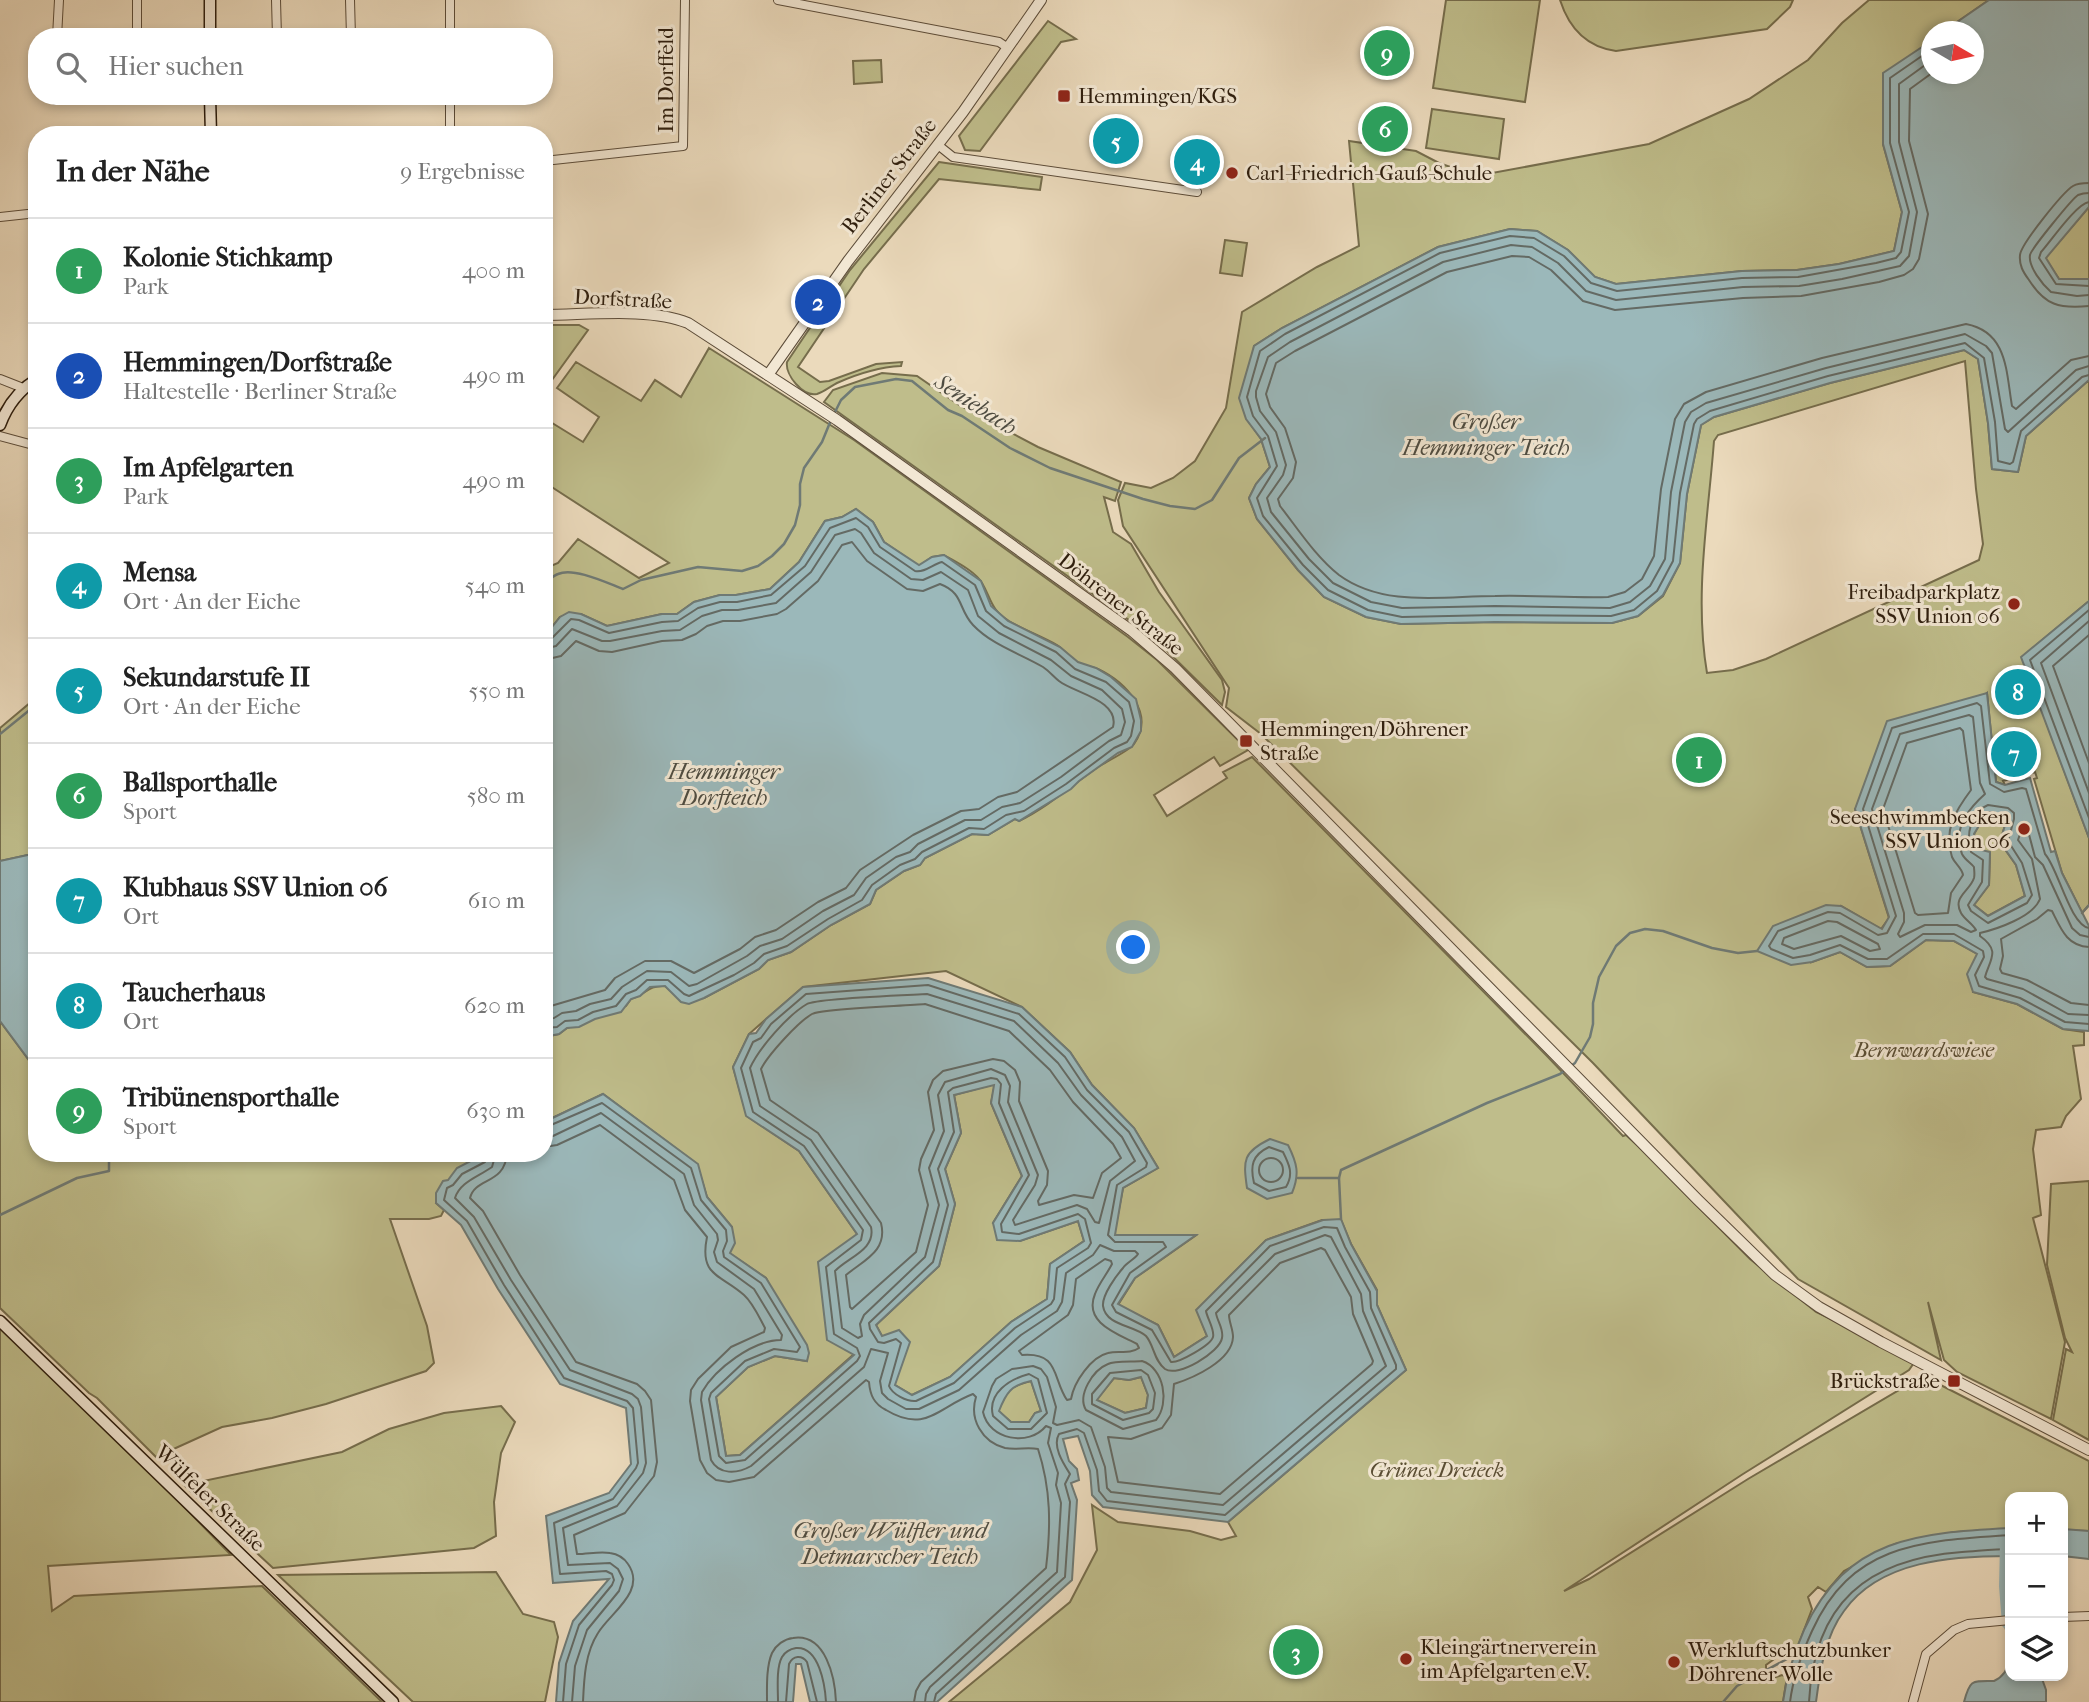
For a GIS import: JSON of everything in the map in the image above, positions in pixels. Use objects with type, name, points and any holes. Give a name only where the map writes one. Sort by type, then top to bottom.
[{"type":"main road","points":[[209,0],[210,28]]},
{"type":"main road","points":[[210,105],[211,126]]},
{"type":"main road","points":[[0,425],[5,411],[28,385]]},
{"type":"main road","name":"Wülfeler Straße","points":[[0,1321],[393,1702]]},
{"type":"street","points":[[57,28],[59,0]]},
{"type":"street","points":[[136,0],[137,28]]},
{"type":"street","points":[[276,0],[277,28]]},
{"type":"street","points":[[350,0],[351,28]]},
{"type":"street","points":[[450,0],[450,28]]},
{"type":"street","name":"Im Dorffeld","points":[[553,160],[683,146],[685,0]]},
{"type":"street","points":[[778,0],[987,39],[1008,48]]},
{"type":"street","name":"Berliner Straße","points":[[768,375],[848,261],[938,145],[1041,0]]},
{"type":"street","points":[[450,105],[450,126]]},
{"type":"street","points":[[938,145],[953,157],[1196,192]]},
{"type":"street","points":[[0,217],[28,214]]},
{"type":"street","name":"Dorfstraße","points":[[553,315],[650,315],[675,318],[696,328],[768,375]]},
{"type":"street","name":"Döhrener Straße","points":[[768,375],[1132,631],[1175,668],[1739,1241],[1789,1286],[1833,1316],[2089,1450]]},
{"type":"street","points":[[0,379],[23,388]]},
{"type":"street","points":[[0,436],[28,444]]},
{"type":"street","points":[[2068,1617],[2089,1616]]},
{"type":"street","points":[[1913,1702],[1926,1654],[1961,1625],[2005,1620]]},
{"type":"green space","points":[[1446,0],[1540,0],[1525,102],[1433,88]]},
{"type":"green space","points":[[1560,0],[1793,0],[1790,7],[1767,29],[1616,51],[1596,45],[1580,34],[1568,19]]},
{"type":"green space","name":"Bernwardswiese","points":[[1869,0],[1989,0],[1959,21],[1921,21],[1921,48],[1913,54],[1883,144],[1902,212],[1894,251],[1839,264],[1797,270],[1742,271],[1616,284],[1595,277],[1568,250],[1537,231],[1510,229],[1438,247],[1282,328],[1254,346],[1247,419],[1261,439],[1270,467],[1249,498],[1257,519],[1298,570],[1324,597],[1366,617],[1401,624],[1612,623],[1638,616],[1663,596],[1680,563],[1687,494],[1701,425],[1714,417],[1830,383],[1964,350],[1978,359],[1992,469],[2018,472],[2026,436],[2089,380],[2089,601],[2022,657],[2089,838],[2089,905],[2082,913],[2062,873],[2034,779],[2037,778],[2035,772],[2003,781],[2005,785],[1996,782],[1987,693],[1855,809],[1889,918],[1881,929],[1841,906],[1812,962],[1840,952],[1867,967],[1890,966],[1926,940],[1954,941],[1978,954],[1973,992],[2017,1004],[2063,1029],[2084,1032],[2084,1045],[2073,1046],[2081,1099],[2066,1116],[2061,1127],[2036,1130],[2033,1149],[2041,1215],[2033,1218],[2065,1342],[2051,1419],[1957,1372],[1944,1360],[1928,1302],[1941,1360],[1798,1279],[1593,1063],[1261,734],[1226,707],[1229,688],[1123,526],[1118,500],[1125,483],[1151,488],[1173,478],[1195,461],[1226,408],[1242,312],[1317,267],[1359,246],[1349,141],[1416,151],[1439,163],[1476,176],[1649,144],[1749,99],[1808,60],[1842,23]],"holes":[[[1965,361],[1983,544],[1979,560],[1766,659],[1733,670],[1707,673],[1703,644],[1702,586],[1714,441],[1718,435]],[[2022,732],[2031,769],[2003,776],[1998,737]]]},
{"type":"green space","points":[[1048,21],[1076,39],[1061,42],[980,151],[965,150],[959,136]]},
{"type":"green space","points":[[881,60],[882,82],[854,84],[853,61]]},
{"type":"green space","points":[[1432,109],[1504,119],[1499,159],[1426,148]]},
{"type":"green space","points":[[939,162],[1042,177],[1040,190],[939,179],[864,269],[798,367],[820,382],[876,364],[902,362],[901,366],[860,374],[817,394],[806,392],[792,379],[787,362],[850,270]]},
{"type":"green space","points":[[2089,207],[2089,279],[2059,279],[2045,258]]},
{"type":"green space","points":[[1225,240],[1247,243],[1242,276],[1220,273]]},
{"type":"green space","points":[[553,325],[579,325],[588,330],[553,379]]},
{"type":"green space","name":"Grünes Dreieck","points":[[709,348],[854,440],[1128,637],[1157,660],[1248,750],[1220,766],[1214,757],[1154,795],[1167,816],[1227,778],[1223,772],[1252,757],[1623,1136],[1626,1135],[1638,1146],[1750,1259],[1816,1312],[1916,1360],[1909,1370],[1564,1591],[1589,1579],[1748,1479],[1923,1376],[2089,1461],[2089,1531],[2068,1530],[2068,1492],[2005,1492],[2005,1529],[1955,1532],[1895,1544],[1844,1571],[1826,1592],[1818,1587],[1808,1597],[1812,1609],[1798,1646],[1779,1646],[1781,1654],[1766,1665],[1766,1677],[1787,1677],[1783,1702],[949,1702],[1070,1602],[1097,1550],[1092,1505],[1118,1522],[1190,1531],[1221,1540],[1236,1536],[1228,1522],[1406,1370],[1377,1305],[1377,1290],[1341,1220],[1322,1220],[1266,1240],[1197,1310],[1207,1336],[1174,1357],[1158,1325],[1118,1305],[1135,1278],[1195,1236],[1114,1235],[1123,1188],[1158,1168],[1134,1128],[1092,1085],[1070,1052],[1022,1007],[946,971],[803,987],[749,1034],[733,1067],[747,1116],[799,1151],[857,1234],[854,1354],[740,1455],[726,1456],[716,1397],[748,1367],[775,1356],[806,1361],[766,1278],[729,1253],[732,1227],[707,1197],[697,1164],[603,1094],[553,1118],[553,1035],[626,1006],[631,999],[654,987],[665,986],[683,1002],[704,998],[759,969],[768,960],[791,952],[831,925],[870,904],[876,890],[904,871],[920,865],[925,858],[972,834],[988,835],[1015,819],[1019,821],[1040,809],[1131,747],[1140,732],[1141,721],[1134,700],[1118,682],[1098,669],[1079,663],[1057,645],[1003,617],[982,583],[970,571],[944,555],[932,557],[919,566],[884,542],[873,522],[856,509],[842,517],[825,521],[799,562],[770,589],[720,595],[694,602],[677,614],[662,614],[607,626],[581,614],[560,617],[553,626],[553,565],[558,563],[578,539],[639,578],[669,563],[553,488],[553,424],[583,442],[599,417],[557,388],[576,362],[641,401],[655,380],[681,397]]},
{"type":"green space","points":[[882,373],[917,376],[959,405],[1038,447],[1121,482],[1115,501],[1104,497],[1113,532],[1131,544],[1159,592],[1222,680],[1225,692],[1222,705],[1154,638],[824,402],[833,390]]},
{"type":"green space","points":[[28,705],[28,855],[0,861],[0,728]]},
{"type":"green space","points":[[1987,811],[2008,815],[2000,842],[2016,865],[2025,896],[1988,916],[1974,905],[1989,885],[1990,853],[1977,849],[1974,834]]},
{"type":"green space","points":[[0,1021],[28,1059],[28,1162],[471,1162],[461,1168],[446,1184],[436,1203],[444,1210],[441,1216],[429,1219],[390,1219],[427,1326],[434,1363],[426,1371],[326,1404],[222,1427],[156,1457],[0,1308]]},
{"type":"green space","points":[[995,1084],[991,1103],[1022,1176],[993,1223],[1020,1241],[1078,1221],[1084,1241],[1050,1264],[1047,1299],[1011,1322],[950,1377],[912,1395],[895,1385],[882,1336],[876,1325],[939,1266],[955,1204],[945,1169],[961,1133],[954,1095]]},
{"type":"green space","points":[[2089,1181],[2089,1440],[2053,1420],[2066,1349],[2072,1352],[2065,1338],[2047,1265],[2051,1184]]},
{"type":"green space","points":[[0,1328],[150,1472],[231,1555],[48,1566],[52,1611],[74,1596],[262,1586],[382,1702],[0,1702]]},
{"type":"green space","points":[[1141,1377],[1148,1395],[1146,1408],[1125,1413],[1096,1400],[1114,1378],[1129,1380]]},
{"type":"green space","points":[[1031,1381],[1041,1411],[1035,1413],[1029,1422],[1011,1422],[998,1411],[1004,1398],[1009,1390]]},
{"type":"green space","points":[[501,1406],[515,1422],[501,1453],[494,1502],[496,1536],[474,1548],[273,1568],[184,1485],[342,1452],[389,1429],[444,1413]]},
{"type":"green space","points":[[496,1572],[523,1614],[554,1622],[558,1637],[545,1702],[413,1702],[278,1575]]},
{"type":"water","name":"Großer Hemminger Teich","points":[[1989,0],[2089,0],[2089,207],[2046,258],[2059,279],[2089,279],[2089,380],[2026,436],[2018,472],[1992,469],[1978,359],[1964,350],[1830,383],[1714,417],[1701,425],[1687,494],[1680,563],[1663,595],[1638,616],[1612,623],[1401,624],[1366,617],[1324,597],[1298,570],[1257,519],[1249,498],[1270,467],[1261,439],[1246,419],[1239,398],[1254,346],[1282,328],[1438,247],[1510,229],[1537,231],[1568,250],[1595,277],[1616,284],[1742,271],[1797,270],[1839,264],[1894,251],[1902,212],[1883,144],[1883,73],[1921,48],[1921,84],[1984,84],[1984,21],[1959,21]]},
{"type":"water","name":"Hemminger Dorfteich","points":[[856,509],[873,522],[884,542],[919,565],[932,557],[944,555],[981,581],[991,606],[1008,621],[1060,647],[1078,662],[1111,677],[1136,699],[1141,731],[1132,747],[1118,753],[1071,789],[1019,821],[1015,819],[988,835],[972,834],[925,858],[920,865],[904,871],[876,890],[870,904],[831,925],[791,952],[768,960],[759,969],[704,998],[689,1004],[681,1002],[665,986],[650,987],[640,996],[631,999],[621,1012],[595,1019],[579,1027],[567,1028],[553,1035],[553,626],[569,612],[581,614],[607,626],[662,614],[677,614],[694,602],[720,595],[770,589],[799,562],[825,521],[842,517]]},
{"type":"water","points":[[2089,601],[2089,838],[2021,657]]},
{"type":"water","points":[[1987,693],[1996,782],[2005,785],[2030,778],[2051,852],[2055,851],[2062,873],[2089,926],[2089,1031],[2063,1029],[2017,1004],[1973,992],[1967,974],[1977,954],[1954,941],[1926,940],[1890,966],[1867,967],[1840,952],[1812,962],[1791,965],[1757,951],[1773,926],[1826,905],[1841,906],[1882,929],[1889,917],[1855,809],[1887,721]],"holes":[[[1987,812],[1994,812],[1996,817],[2008,815],[2000,842],[2016,865],[2025,896],[1988,916],[1974,905],[1989,885],[1990,852],[1977,849],[1974,834]]]},
{"type":"water","points":[[28,855],[28,1059],[0,1021],[0,861]]},
{"type":"water","name":"Großer Wülfler und Detmarscher Teich","points":[[928,978],[1022,1007],[1070,1052],[1092,1085],[1134,1128],[1158,1168],[1123,1188],[1115,1235],[1196,1235],[1135,1278],[1118,1304],[1158,1325],[1174,1357],[1207,1336],[1196,1310],[1266,1240],[1323,1220],[1341,1219],[1351,1244],[1377,1291],[1377,1305],[1406,1370],[1228,1522],[1103,1507],[1092,1495],[1090,1471],[1078,1436],[1063,1439],[1069,1461],[1077,1469],[1079,1480],[1071,1483],[1077,1500],[1072,1580],[937,1702],[810,1702],[801,1664],[796,1664],[793,1702],[556,1702],[559,1663],[573,1621],[609,1579],[553,1583],[546,1516],[609,1493],[631,1464],[626,1408],[560,1384],[498,1289],[461,1225],[436,1203],[436,1193],[443,1181],[448,1180],[457,1168],[469,1162],[553,1162],[553,1118],[603,1094],[698,1164],[707,1197],[732,1227],[735,1243],[730,1253],[766,1278],[807,1345],[809,1353],[807,1361],[775,1356],[748,1367],[716,1397],[726,1456],[740,1455],[854,1355],[827,1340],[818,1262],[857,1234],[799,1151],[746,1116],[733,1067],[749,1034],[756,1033],[766,1019],[803,987]],"holes":[[[994,1085],[991,1103],[1022,1176],[993,1223],[997,1240],[1020,1241],[1078,1221],[1084,1241],[1050,1264],[1047,1299],[1011,1322],[950,1377],[912,1395],[895,1385],[910,1342],[899,1330],[882,1336],[876,1325],[939,1266],[955,1204],[945,1169],[961,1133],[954,1095]],[[1141,1377],[1148,1395],[1146,1408],[1125,1413],[1097,1400],[1114,1378],[1129,1380]],[[1031,1381],[1041,1411],[1035,1413],[1029,1422],[1011,1422],[999,1411],[1004,1399],[1010,1391]]]},
{"type":"water","points":[[1270,1139],[1288,1145],[1297,1174],[1292,1193],[1267,1199],[1247,1188],[1245,1164],[1254,1148]]},
{"type":"water","points":[[2005,1528],[2005,1556],[1965,1557],[1919,1564],[1877,1581],[1859,1594],[1832,1631],[1816,1702],[1783,1702],[1791,1666],[1804,1630],[1821,1599],[1841,1576],[1864,1558],[1889,1546],[1916,1538]]},
{"type":"water","points":[[2068,1529],[2089,1531],[2089,1559],[2068,1557]]},
{"type":"water","points":[[2005,1671],[2005,1681],[2043,1681],[2046,1702],[1964,1702],[1970,1685],[1981,1681],[1994,1681]]},
{"type":"waterway","name":"Seniebach","points":[[834,414],[841,400],[855,387],[896,379],[912,381],[948,410],[962,416],[1010,448],[1050,468],[1143,499],[1195,509],[1212,500],[1239,458],[1265,438]]},
{"type":"waterway","name":"Seniebach","points":[[553,577],[565,572],[573,573],[623,589],[641,580],[698,567],[742,571],[758,566],[784,544],[795,525],[804,468],[822,442],[831,420]]},
{"type":"waterway","points":[[0,734],[28,711]]},
{"type":"waterway","points":[[2082,913],[2089,905]]},
{"type":"waterway","points":[[1341,1219],[1341,1170],[1487,1103],[1560,1074],[1575,1063],[1590,1037],[1599,977],[1616,946],[1630,933],[1645,929],[1663,931],[1712,948],[1738,953],[1757,951]]},
{"type":"waterway","points":[[0,1215],[77,1178],[109,1171],[109,1162]]},
{"type":"waterway","points":[[1298,1178],[1339,1178]]},
{"type":"waterway","points":[[2005,1543],[2007,1618]]},
{"type":"waterway","points":[[1723,1702],[1737,1686],[1798,1653]]},
{"type":"place","name":"Tribünensporthalle","points":[[1387,53]]},
{"type":"place","name":"Hemmingen/KGS","points":[[1064,96]]},
{"type":"place","name":"Ballsporthalle","points":[[1385,129]]},
{"type":"place","name":"Sekundarstufe II","points":[[1116,141]]},
{"type":"place","name":"Mensa","points":[[1197,162]]},
{"type":"place","name":"Carl-Friedrich-Gauß-Schule","points":[[1232,173]]},
{"type":"place","name":"Hemmingen/Dorfstraße","points":[[818,302]]},
{"type":"place","name":"Freibadparkplatz SSV Union 06","points":[[2014,604]]},
{"type":"place","name":"Taucherhaus","points":[[2018,692]]},
{"type":"place","name":"Hemmingen/Döhrener Straße","points":[[1246,741]]},
{"type":"place","name":"Klubhaus SSV Union 06","points":[[2014,754]]},
{"type":"place","name":"Kolonie Stichkamp","points":[[1699,760]]},
{"type":"place","name":"Seeschwimmbecken SSV Union 06","points":[[2024,829]]},
{"type":"place","name":"Brückstraße","points":[[1954,1381]]},
{"type":"place","name":"Im Apfelgarten","points":[[1296,1652]]},
{"type":"place","name":"Kleingärtnerverein im Apfelgarten e.V.","points":[[1406,1659]]},
{"type":"place","name":"Werkluftschutzbunker Döhrener Wolle","points":[[1674,1662]]}]
